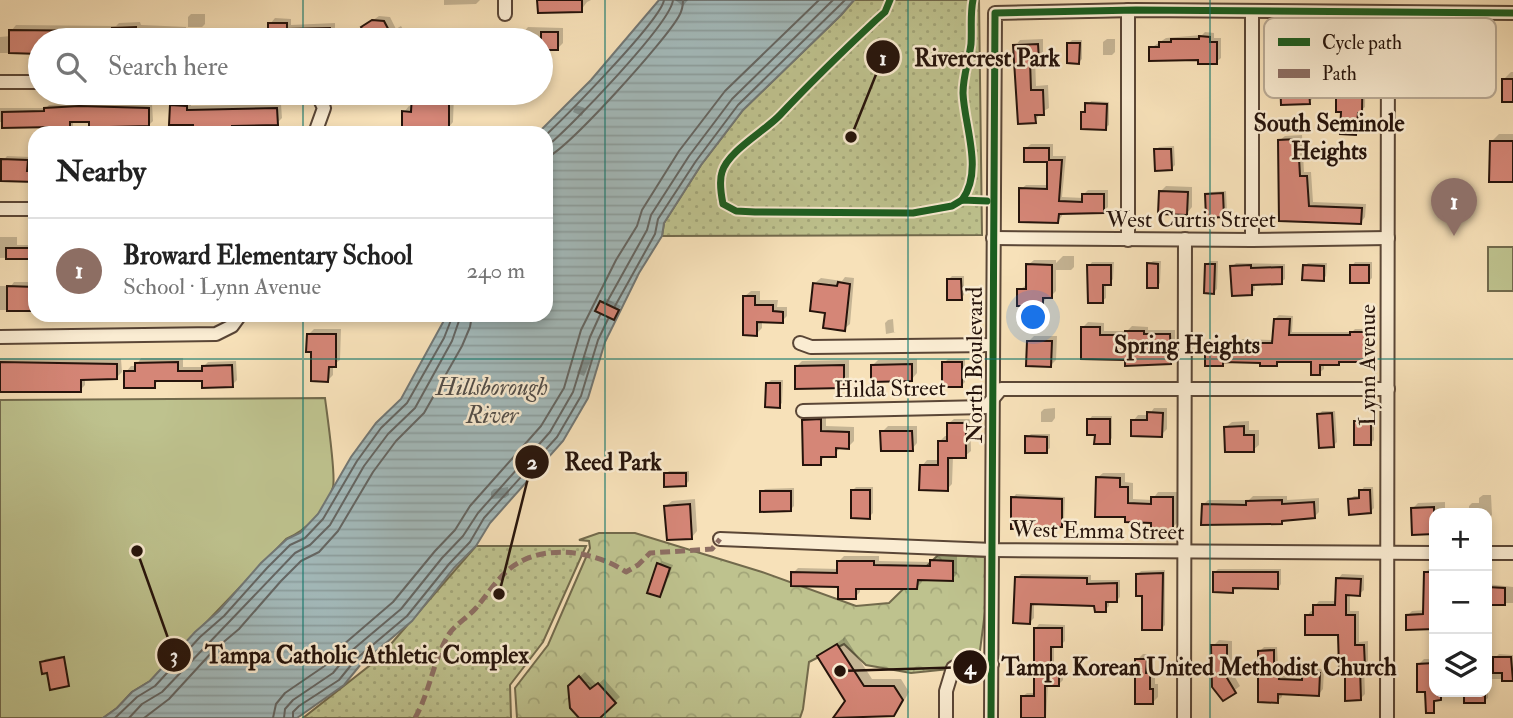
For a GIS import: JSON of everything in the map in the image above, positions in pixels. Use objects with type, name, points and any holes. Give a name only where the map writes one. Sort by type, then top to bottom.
[{"type":"street","points":[[505,0],[505,14]]},
{"type":"street","points":[[1128,240],[1128,10],[1252,12],[1335,6],[1388,13],[1513,13]]},
{"type":"street","name":"North Boulevard","points":[[991,718],[995,13],[1128,10]]},
{"type":"street","points":[[1252,12],[1252,240]]},
{"type":"street","name":"Lynn Avenue","points":[[1388,13],[1388,18]]},
{"type":"street","points":[[0,82],[28,82]]},
{"type":"street","name":"Lynn Avenue","points":[[1387,718],[1388,98]]},
{"type":"street","points":[[318,126],[323,105]]},
{"type":"street","points":[[0,209],[28,209]]},
{"type":"street","name":"West Curtis Street","points":[[993,238],[1388,238]]},
{"type":"street","points":[[1184,718],[1185,239]]},
{"type":"street","points":[[0,337],[216,334],[235,322]]},
{"type":"street","points":[[800,343],[811,347],[993,345]]},
{"type":"street","name":"Hilda Street","points":[[803,411],[986,407],[1001,389],[1388,390]]},
{"type":"street","name":"West Emma Street","points":[[720,539],[993,550],[1429,553]]},
{"type":"street","points":[[1492,553],[1513,553]]},
{"type":"street","points":[[946,718],[946,691],[953,668],[960,664],[992,664]]},
{"type":"green space","points":[[854,0],[979,0],[982,235],[662,236],[664,223],[701,165],[743,110]]},
{"type":"green space","points":[[1488,247],[1513,247],[1513,291],[1488,291]]},
{"type":"green space","points":[[325,398],[334,480],[326,503],[309,524],[286,539],[150,681],[132,692],[103,718],[0,718],[0,400]]},
{"type":"green space","points":[[599,533],[635,533],[762,572],[856,606],[889,603],[938,555],[987,557],[986,604],[978,666],[911,673],[866,665],[844,644],[809,662],[800,718],[517,718],[515,688],[548,645],[590,548],[589,541],[579,540]]},
{"type":"green space","points":[[476,546],[586,546],[543,642],[510,685],[511,718],[303,718],[378,659]]},
{"type":"water","name":"Hillsborough River","points":[[659,0],[854,0],[743,110],[701,165],[664,223],[662,236],[639,273],[605,342],[588,398],[563,441],[490,523],[476,546],[454,568],[412,621],[361,664],[344,685],[297,718],[103,718],[132,692],[150,681],[195,632],[219,611],[261,563],[287,539],[300,533],[318,514],[351,457],[376,423],[401,399],[443,322],[553,322],[553,126],[545,126],[591,80]]},
{"type":"building","points":[[537,0],[582,0],[582,12],[538,13]]},
{"type":"building","points":[[372,20],[384,21],[388,28],[362,28]]},
{"type":"building","points":[[268,23],[287,23],[287,28],[268,28]]},
{"type":"building","points":[[9,30],[28,30],[28,54],[9,53]]},
{"type":"building","points":[[553,32],[558,32],[558,50],[553,50]]},
{"type":"building","points":[[1199,36],[1210,37],[1210,42],[1217,42],[1217,64],[1198,64],[1198,60],[1149,61],[1149,47],[1159,47],[1159,42],[1199,39]]},
{"type":"building","points":[[1067,43],[1080,43],[1079,64],[1067,63]]},
{"type":"building","points":[[1038,44],[1039,60],[1030,60],[1031,90],[1043,90],[1044,115],[1035,115],[1036,123],[1018,124],[1013,45]]},
{"type":"building","points":[[1502,79],[1513,79],[1513,102],[1502,102]]},
{"type":"building","points":[[1281,98],[1310,98],[1310,104],[1281,105]]},
{"type":"building","points":[[1336,98],[1362,98],[1362,113],[1358,113],[1356,135],[1340,134],[1341,112],[1336,112]]},
{"type":"building","points":[[1085,103],[1107,104],[1106,130],[1081,129],[1081,112],[1085,112]]},
{"type":"building","points":[[170,105],[187,106],[187,110],[277,108],[278,125],[169,125]]},
{"type":"building","points":[[411,105],[449,105],[449,126],[402,126],[402,111],[411,112]]},
{"type":"building","points":[[44,108],[149,108],[149,126],[89,126],[89,122],[70,122],[70,126],[2,128],[2,112],[44,111]]},
{"type":"building","points":[[1298,139],[1300,176],[1307,176],[1309,206],[1362,208],[1361,224],[1279,221],[1278,140]]},
{"type":"building","points":[[1490,141],[1513,141],[1513,182],[1489,182]]},
{"type":"building","points":[[1024,148],[1049,148],[1049,160],[1062,160],[1059,201],[1082,202],[1082,194],[1104,194],[1104,213],[1059,214],[1058,223],[1019,222],[1019,188],[1047,189],[1047,162],[1024,162]]},
{"type":"building","points":[[1154,149],[1171,149],[1172,170],[1155,171]]},
{"type":"building","points":[[1,159],[28,160],[28,182],[1,181]]},
{"type":"building","points":[[1159,191],[1188,192],[1187,215],[1158,214]]},
{"type":"building","points":[[1223,193],[1224,217],[1206,218],[1205,194]]},
{"type":"building","points":[[6,248],[28,248],[28,259],[6,259]]},
{"type":"building","points":[[1147,263],[1158,264],[1158,288],[1147,288]]},
{"type":"building","points":[[1026,264],[1052,265],[1052,298],[1043,298],[1043,306],[1017,306],[1017,289],[1026,289]]},
{"type":"building","points":[[1205,264],[1215,264],[1214,294],[1204,293]]},
{"type":"building","points":[[1087,265],[1111,265],[1111,285],[1103,285],[1103,303],[1088,303]]},
{"type":"building","points":[[1251,265],[1251,268],[1282,267],[1282,284],[1252,285],[1252,295],[1232,296],[1230,266]]},
{"type":"building","points":[[1303,265],[1324,266],[1324,281],[1302,280]]},
{"type":"building","points":[[1350,265],[1369,265],[1369,283],[1350,283]]},
{"type":"building","points":[[947,279],[961,279],[962,300],[947,300]]},
{"type":"building","points":[[838,282],[850,284],[845,331],[823,328],[825,313],[810,311],[813,283],[837,286]]},
{"type":"building","points":[[7,286],[28,287],[28,311],[7,311]]},
{"type":"building","points":[[743,296],[755,296],[755,305],[773,305],[773,311],[783,312],[783,323],[757,322],[757,336],[743,335]]},
{"type":"building","points":[[600,301],[619,310],[614,320],[595,311]]},
{"type":"building","points":[[1274,319],[1290,319],[1289,335],[1350,335],[1350,332],[1367,332],[1367,362],[1320,365],[1320,375],[1311,375],[1311,362],[1277,362],[1277,366],[1260,366],[1260,363],[1223,362],[1223,366],[1205,366],[1205,346],[1272,343]]},
{"type":"building","points":[[1081,327],[1100,327],[1100,335],[1125,335],[1125,331],[1170,334],[1171,364],[1125,366],[1125,360],[1081,359]]},
{"type":"building","points":[[307,334],[336,334],[336,367],[329,367],[328,382],[311,381],[311,352],[306,352]]},
{"type":"building","points":[[1027,341],[1052,341],[1051,367],[1026,366]]},
{"type":"building","points":[[0,362],[117,364],[117,379],[81,380],[81,392],[0,392]]},
{"type":"building","points":[[178,362],[178,371],[202,371],[202,366],[232,365],[233,387],[202,388],[202,381],[155,381],[155,388],[124,388],[124,371],[135,371],[135,363]]},
{"type":"building","points":[[942,362],[962,362],[962,387],[942,387]]},
{"type":"building","points":[[912,364],[912,381],[871,382],[871,365]]},
{"type":"building","points":[[844,365],[844,388],[795,389],[795,366]]},
{"type":"building","points":[[766,383],[780,383],[780,408],[765,407]]},
{"type":"building","points":[[1147,412],[1163,413],[1162,437],[1131,436],[1131,420],[1147,420]]},
{"type":"building","points":[[1332,413],[1334,447],[1319,448],[1317,414]]},
{"type":"building","points":[[821,419],[821,431],[849,432],[849,449],[836,448],[836,457],[821,457],[821,465],[803,465],[802,420]]},
{"type":"building","points":[[1087,419],[1110,419],[1110,444],[1094,444],[1095,435],[1087,435]]},
{"type":"building","points":[[1354,421],[1371,421],[1371,445],[1354,445]]},
{"type":"building","points":[[947,423],[966,423],[966,458],[948,458],[948,491],[919,490],[920,465],[938,465],[938,441],[947,441]]},
{"type":"building","points":[[1244,426],[1244,435],[1254,435],[1254,452],[1225,452],[1224,427]]},
{"type":"building","points":[[880,431],[912,431],[913,451],[881,451]]},
{"type":"building","points":[[1025,436],[1047,437],[1047,453],[1025,453]]},
{"type":"building","points":[[664,473],[686,473],[686,486],[664,487]]},
{"type":"building","points":[[1096,477],[1120,478],[1120,487],[1128,487],[1128,503],[1151,504],[1151,497],[1173,497],[1173,530],[1151,530],[1151,523],[1125,522],[1125,517],[1095,517]]},
{"type":"building","points":[[851,490],[870,490],[870,519],[851,518]]},
{"type":"building","points":[[1359,490],[1370,490],[1371,513],[1349,515],[1348,499],[1359,498]]},
{"type":"building","points":[[760,491],[791,491],[791,511],[760,512]]},
{"type":"building","points":[[1011,497],[1062,499],[1062,527],[1011,529]]},
{"type":"building","points":[[1282,500],[1282,504],[1314,502],[1315,518],[1282,521],[1282,524],[1201,525],[1202,504],[1246,505],[1246,501]]},
{"type":"building","points":[[690,504],[692,539],[667,540],[664,506]]},
{"type":"building","points":[[1434,507],[1429,508],[1429,534],[1412,535],[1411,508]]},
{"type":"building","points":[[930,560],[953,561],[953,581],[918,580],[917,589],[856,589],[856,599],[838,599],[838,587],[791,586],[791,572],[837,573],[837,561],[930,566]]},
{"type":"building","points":[[657,563],[670,568],[660,597],[647,593]]},
{"type":"building","points":[[1213,572],[1278,572],[1278,589],[1233,588],[1233,593],[1213,592]]},
{"type":"building","points":[[1424,572],[1429,572],[1429,629],[1406,630],[1406,615],[1423,614]]},
{"type":"building","points":[[1163,573],[1162,630],[1142,630],[1142,596],[1136,596],[1136,574]]},
{"type":"building","points":[[1015,577],[1087,578],[1087,584],[1117,583],[1117,602],[1106,602],[1106,612],[1095,612],[1094,606],[1031,604],[1030,624],[1013,623]]},
{"type":"building","points":[[1336,578],[1361,579],[1360,596],[1346,595],[1346,615],[1355,615],[1355,645],[1364,645],[1365,667],[1360,667],[1361,700],[1345,701],[1345,668],[1339,668],[1338,635],[1305,635],[1305,615],[1313,615],[1313,605],[1335,605]]},
{"type":"building","points":[[1492,587],[1505,588],[1505,605],[1492,605]]},
{"type":"building","points":[[1034,628],[1062,628],[1062,647],[1051,647],[1051,668],[1059,668],[1059,686],[1045,686],[1045,718],[1021,718],[1021,696],[1034,696]]},
{"type":"building","points":[[837,644],[864,686],[894,686],[903,700],[894,716],[833,718],[845,701],[817,656]]},
{"type":"building","points":[[1211,645],[1227,645],[1227,678],[1236,693],[1223,701],[1212,687]]},
{"type":"building","points":[[1274,650],[1274,670],[1280,670],[1279,679],[1302,680],[1302,672],[1320,673],[1319,696],[1278,694],[1278,703],[1258,702],[1258,651]]},
{"type":"building","points":[[64,657],[69,686],[50,690],[47,673],[42,674],[40,662]]},
{"type":"building","points":[[1493,657],[1511,657],[1513,681],[1502,681],[1502,673],[1493,673]]},
{"type":"building","points":[[1135,659],[1147,659],[1146,673],[1150,673],[1153,704],[1135,704]]},
{"type":"building","points":[[1429,663],[1429,697],[1441,697],[1441,700],[1434,701],[1434,713],[1426,713],[1425,692],[1417,692],[1417,664]]},
{"type":"building","points":[[579,676],[590,689],[598,683],[616,703],[600,718],[579,718],[570,708],[568,686]]},
{"type":"building","points":[[1464,697],[1485,697],[1485,703],[1464,703]]},
{"type":"marked path","points":[[415,718],[449,634],[476,608],[503,575],[520,562],[535,556],[566,552],[598,558],[626,572],[650,553],[712,549],[720,539]]},
{"type":"cycle path","points":[[890,0],[885,12],[773,121],[731,156],[721,176],[723,204],[736,211],[755,212],[913,213],[952,206],[962,200],[987,201]]},
{"type":"cycle path","points":[[962,200],[972,176],[963,93],[971,44],[973,0]]},
{"type":"cycle path","points":[[991,718],[995,13],[1136,10],[1513,13]]},
{"type":"place","name":"Rivercrest Park","points":[[851,137]]},
{"type":"place","name":"Broward Elementary School","points":[[1454,236]]},
{"type":"place","name":"Tampa Catholic Athletic Complex","points":[[137,551]]},
{"type":"place","name":"Reed Park","points":[[499,594]]},
{"type":"place","name":"Tampa Korean United Methodist Church","points":[[840,671]]},
{"type":"district","name":"South Seminole Heights","points":[[1329,137]]},
{"type":"district","name":"Spring Heights","points":[[1187,345]]}]
